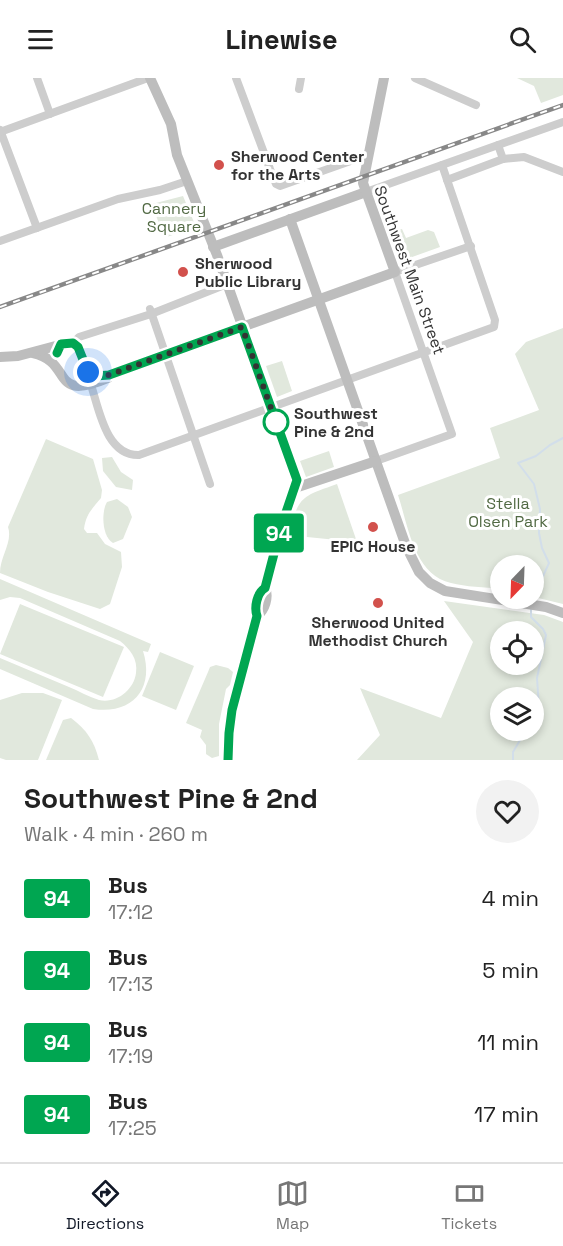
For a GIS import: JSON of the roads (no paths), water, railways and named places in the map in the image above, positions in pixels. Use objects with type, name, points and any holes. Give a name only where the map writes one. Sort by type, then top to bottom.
[{"type":"main road","points":[[149,78],[172,128],[177,155],[213,246],[296,477],[295,488],[281,527],[266,591],[260,591],[255,610],[260,614],[232,710],[228,760]]},
{"type":"main road","name":"Southwest Main Street","points":[[384,78],[363,183],[395,272]]},
{"type":"main road","points":[[213,246],[366,192]]},
{"type":"main road","points":[[290,219],[409,555],[424,578],[449,592],[546,607],[563,613]]},
{"type":"main road","points":[[88,372],[95,376],[109,375],[395,272]]},
{"type":"main road","points":[[0,357],[33,353],[61,344],[73,343],[78,347],[88,372],[87,385]]},
{"type":"main road","points":[[56,367],[57,353],[61,344]]},
{"type":"main road","points":[[33,353],[46,357],[68,383],[74,386],[87,385],[108,378],[109,375]]},
{"type":"main road","points":[[295,488],[376,461]]},
{"type":"street","points":[[37,78],[50,114]]},
{"type":"street","points":[[37,228],[0,131],[149,78]]},
{"type":"street","points":[[236,78],[276,184],[280,186],[359,158],[367,160]]},
{"type":"street","points":[[299,89],[301,78]]},
{"type":"street","points":[[415,78],[476,105]]},
{"type":"street","points":[[366,192],[563,122]]},
{"type":"street","points":[[498,145],[503,159]]},
{"type":"street","points":[[447,180],[503,159],[524,158],[563,172]]},
{"type":"street","points":[[87,385],[114,446],[132,455],[146,453],[491,329],[495,326],[495,320],[442,165]]},
{"type":"street","points":[[0,241],[118,199],[153,192],[187,181]]},
{"type":"street","points":[[395,272],[471,246]]},
{"type":"street","name":"Southwest Main Street","points":[[376,461],[452,434],[395,272]]},
{"type":"street","points":[[73,343],[79,337],[227,284]]},
{"type":"street","points":[[151,312],[210,484]]},
{"type":"waterway","points":[[544,574],[549,563],[542,548],[539,533],[540,509],[534,484],[518,463],[536,456],[563,438]]},
{"type":"waterway","points":[[531,609],[531,617],[546,635],[537,678],[538,687]]},
{"type":"waterway","points":[[513,760],[513,752],[520,741]]},
{"type":"railway","points":[[0,307],[563,105]]},
{"type":"place","name":"Sherwood Center for the Arts","points":[[219,165]]},
{"type":"place","name":"Sherwood Public Library","points":[[183,272]]},
{"type":"place","name":"Southwest Pine & 2nd","points":[[276,422]]},
{"type":"place","name":"EPIC House","points":[[373,527]]},
{"type":"place","name":"Sherwood United Methodist Church","points":[[378,603]]},
{"type":"park label","name":"Cannery Square","points":[[174,217]]},
{"type":"park label","name":"Stella Olsen Park","points":[[508,512]]}]
